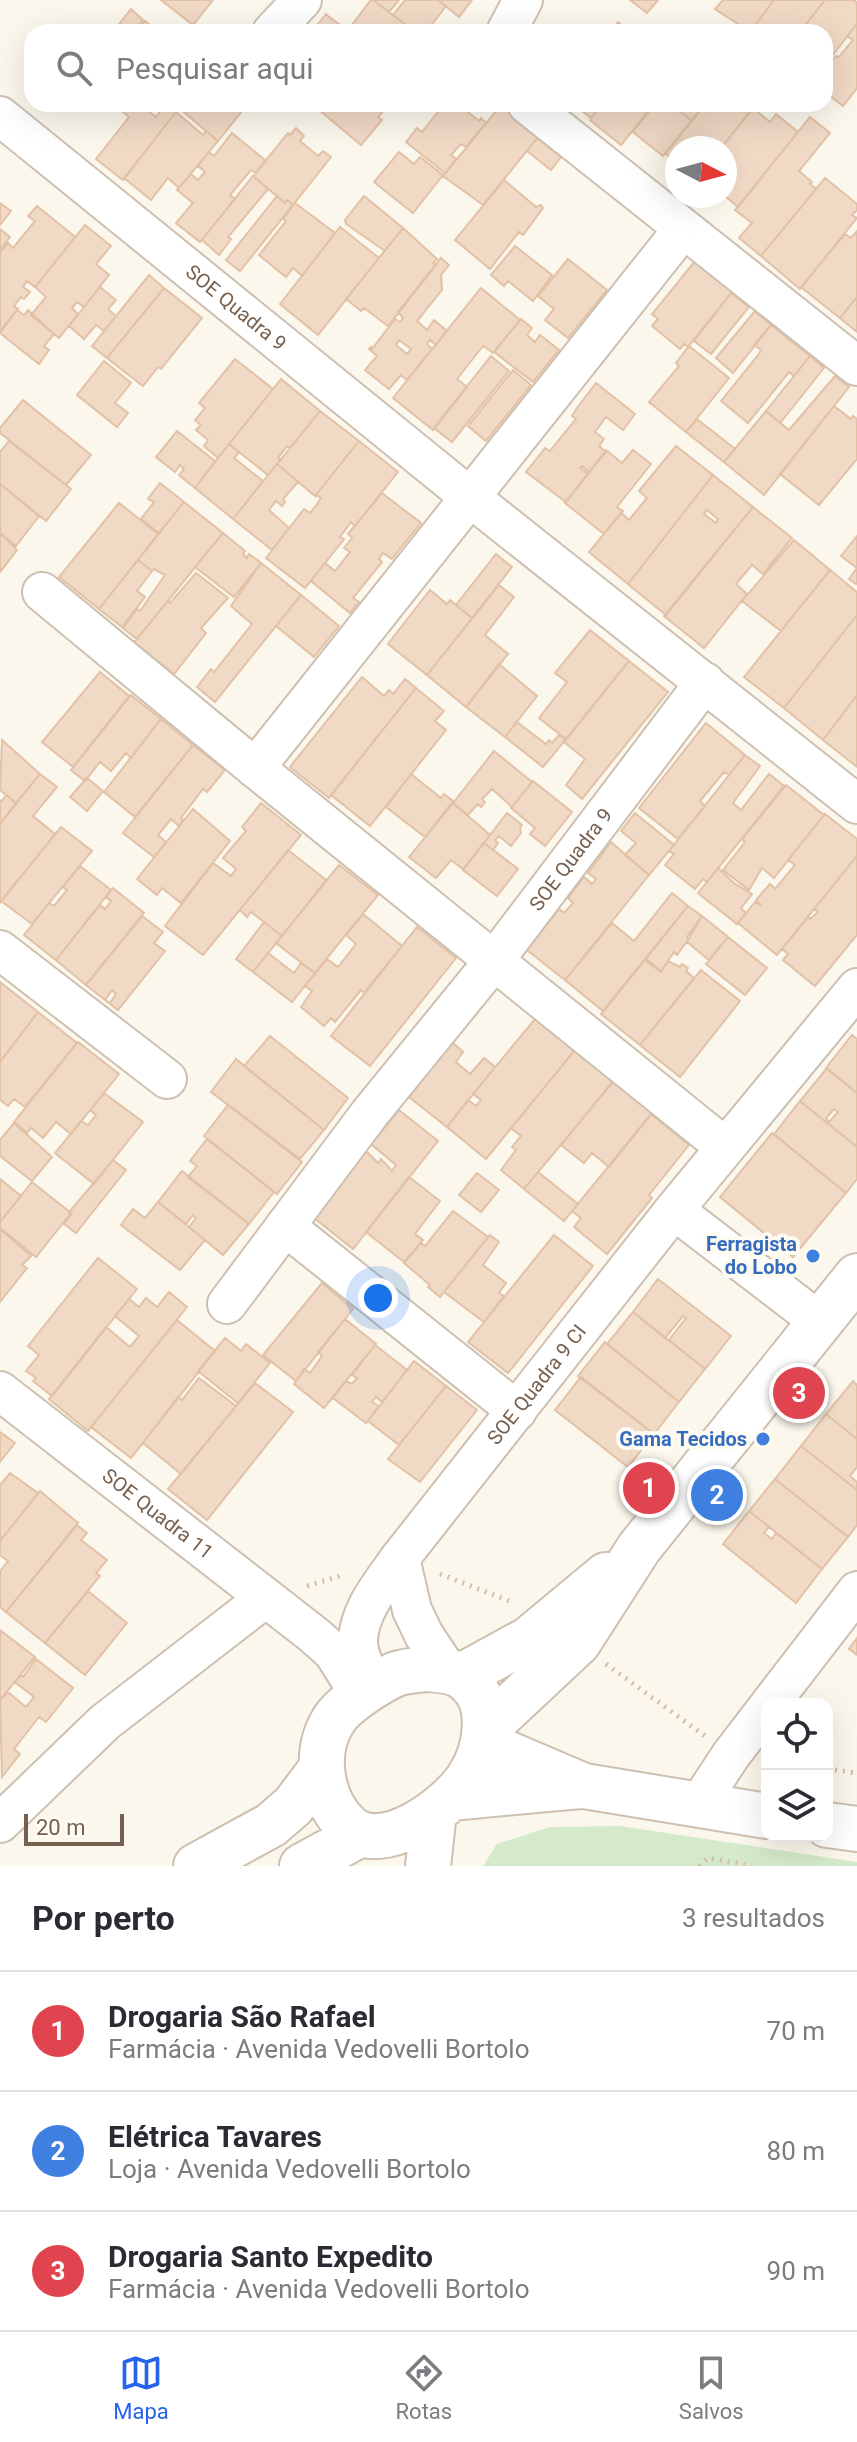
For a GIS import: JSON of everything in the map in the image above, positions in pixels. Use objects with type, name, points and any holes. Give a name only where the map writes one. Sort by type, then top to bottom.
[{"type":"street","points":[[280,24],[302,0]]},
{"type":"street","points":[[510,24],[523,0]]},
{"type":"street","points":[[537,112],[857,366]]},
{"type":"street","name":"SOE Quadra 9","points":[[0,116],[471,498],[857,804]]},
{"type":"street","points":[[255,768],[683,229]]},
{"type":"street","points":[[42,592],[493,962],[725,1147]]},
{"type":"street","name":"SOE Quadra 9","points":[[227,1304],[370,1113],[493,962],[705,682]]},
{"type":"street","points":[[0,950],[167,1079]]},
{"type":"street","name":"SOE Quadra 9 CI","points":[[367,1691],[358,1642],[363,1617],[373,1596],[674,1210],[857,988]]},
{"type":"street","points":[[674,1210],[820,1322]]},
{"type":"street","points":[[285,1226],[517,1411]]},
{"type":"street","points":[[302,1866],[374,1846],[442,1805],[467,1779],[484,1736],[578,1643],[639,1548],[857,1276]]},
{"type":"street","name":"SOE Quadra 11","points":[[0,1391],[314,1635],[367,1691]]},
{"type":"street","points":[[374,1846],[344,1822],[333,1806],[321,1769],[323,1750],[333,1720],[367,1691],[398,1673],[426,1669],[455,1674],[529,1639],[639,1548]]},
{"type":"street","points":[[400,1558],[412,1610],[424,1635],[455,1674],[474,1687],[482,1701],[484,1736]]},
{"type":"street","points":[[774,1698],[857,1591]]},
{"type":"street","points":[[6,1835],[105,1722],[264,1599]]},
{"type":"street","points":[[698,1805],[761,1715]]},
{"type":"street","points":[[484,1736],[584,1786]]},
{"type":"street","points":[[196,1866],[271,1825],[293,1806],[321,1769]]},
{"type":"street","points":[[442,1805],[584,1786],[761,1815]]},
{"type":"street","points":[[428,1866],[442,1805]]},
{"type":"street","points":[[833,1826],[857,1829]]},
{"type":"path","points":[[833,1770],[857,1773]]},
{"type":"path","points":[[699,1866],[708,1858],[752,1866]]},
{"type":"green space","points":[[620,1826],[857,1862],[857,1866],[483,1866],[497,1844],[550,1827]]},
{"type":"building","points":[[161,0],[213,0],[192,24]]},
{"type":"building","points":[[373,0],[404,24],[353,24]]},
{"type":"building","points":[[373,0],[399,0],[389,12]]},
{"type":"building","points":[[405,0],[438,0],[446,6],[432,24],[405,24],[393,15]]},
{"type":"building","points":[[438,0],[472,0],[459,17]]},
{"type":"building","points":[[630,0],[658,0],[647,13]]},
{"type":"building","points":[[723,0],[774,0],[756,24],[738,24],[715,9]]},
{"type":"building","points":[[774,0],[825,0],[806,24],[756,24]]},
{"type":"building","points":[[825,0],[854,0],[857,3],[857,24],[833,55],[833,24],[806,24]]},
{"type":"building","points":[[131,9],[143,20],[140,24],[119,24]]},
{"type":"building","points":[[326,14],[339,24],[318,24]]},
{"type":"building","points":[[857,24],[857,88],[843,106],[833,98],[833,59],[839,57],[853,40],[847,36]]},
{"type":"building","points":[[123,112],[149,112],[156,117],[160,112],[176,112],[123,180],[96,159],[129,117]]},
{"type":"building","points":[[176,112],[203,135],[206,131],[218,141],[179,188],[168,178],[151,200],[124,178]]},
{"type":"building","points":[[184,112],[241,112],[218,141]]},
{"type":"building","points":[[322,112],[382,112],[378,117],[382,120],[361,145]]},
{"type":"building","points":[[438,112],[468,112],[486,123],[466,147],[461,144],[451,155],[456,159],[445,173],[406,142],[417,128],[422,132]]},
{"type":"building","points":[[495,112],[510,112],[539,136],[483,205],[443,176]]},
{"type":"building","points":[[596,112],[648,112],[621,145],[590,120]]},
{"type":"building","points":[[649,112],[681,112],[692,121],[680,136],[665,136],[663,156],[633,132]]},
{"type":"building","points":[[681,112],[699,112],[692,121]]},
{"type":"building","points":[[698,112],[750,112],[731,136],[679,136]]},
{"type":"building","points":[[750,112],[758,112],[770,122],[776,114],[798,132],[738,207],[737,136],[731,136]]},
{"type":"building","points":[[810,117],[830,133],[799,171],[816,189],[761,256],[739,238],[752,223],[735,210]]},
{"type":"building","points":[[296,128],[304,136],[300,141],[318,156],[323,151],[331,157],[293,205],[287,200],[285,203],[253,176],[288,133],[290,135]]},
{"type":"building","points":[[232,133],[266,161],[256,173],[251,170],[230,195],[235,199],[200,242],[176,223],[193,203],[177,190],[191,174],[198,180],[205,172],[198,166],[209,152],[214,156]]},
{"type":"building","points":[[537,138],[561,157],[551,170],[527,151]]},
{"type":"building","points":[[399,152],[414,164],[420,157],[443,175],[413,213],[374,182]]},
{"type":"building","points":[[253,176],[268,189],[228,237],[231,239],[219,255],[202,240]]},
{"type":"building","points":[[825,178],[857,204],[857,210],[852,215],[857,218],[800,289],[761,256]]},
{"type":"building","points":[[504,180],[536,207],[541,205],[543,208],[523,235],[519,232],[490,269],[455,240]]},
{"type":"building","points":[[277,196],[293,205],[240,271],[226,260]]},
{"type":"building","points":[[364,196],[403,228],[385,251],[346,224],[345,220]]},
{"type":"building","points":[[0,203],[11,211],[0,225]]},
{"type":"building","points":[[295,203],[335,233],[302,276],[293,268],[286,277],[259,255],[286,221],[283,219]]},
{"type":"building","points":[[37,206],[75,237],[35,287],[27,281],[23,287],[30,292],[14,306],[18,309],[0,331],[0,252],[8,243],[13,248],[35,221],[28,216]]},
{"type":"building","points":[[85,225],[111,246],[96,264],[109,275],[84,307],[77,302],[72,308],[78,314],[59,338],[31,315],[46,297],[35,287]]},
{"type":"building","points":[[340,227],[379,258],[318,335],[280,304]]},
{"type":"building","points":[[403,228],[437,259],[433,263],[436,265],[388,326],[346,299]]},
{"type":"building","points":[[0,229],[10,237],[0,250]]},
{"type":"building","points":[[857,231],[857,297],[840,318],[801,287],[845,234],[851,238]]},
{"type":"building","points":[[515,246],[552,275],[533,301],[508,281],[504,286],[491,275]]},
{"type":"building","points":[[441,258],[449,265],[441,275],[442,290],[417,321],[427,330],[434,320],[447,331],[436,345],[430,340],[427,344],[432,349],[407,380],[401,375],[389,389],[365,370],[377,356],[369,349],[395,319],[400,322],[403,318],[398,312]],"holes":[[[399,340],[411,349],[407,354],[396,345]]]},
{"type":"building","points":[[568,259],[607,290],[568,338],[545,320],[554,309],[538,296]]},
{"type":"building","points":[[696,260],[733,291],[688,347],[684,344],[680,349],[652,326],[658,319],[652,314]]},
{"type":"building","points":[[149,275],[164,288],[107,358],[92,346]]},
{"type":"building","points":[[100,287],[116,300],[108,309],[116,316],[104,331],[96,325],[84,339],[69,326]]},
{"type":"building","points":[[164,288],[202,318],[161,369],[158,367],[143,386],[107,358]]},
{"type":"building","points":[[481,288],[520,320],[493,353],[483,346],[457,379],[467,387],[433,430],[393,398]]},
{"type":"building","points":[[731,293],[749,307],[711,354],[694,341]]},
{"type":"building","points":[[857,297],[857,332],[840,318]]},
{"type":"building","points":[[17,310],[24,315],[28,310],[54,334],[44,346],[49,350],[39,364],[0,333]]},
{"type":"building","points":[[755,311],[771,325],[733,373],[716,358]]},
{"type":"building","points":[[521,319],[532,328],[527,335],[535,342],[540,335],[559,350],[533,382],[494,352]]},
{"type":"building","points":[[771,325],[810,356],[794,376],[789,372],[748,423],[721,401],[759,354],[761,350],[754,345]]},
{"type":"building","points":[[689,346],[729,378],[686,432],[649,402],[679,366],[676,363]]},
{"type":"building","points":[[491,356],[509,371],[452,442],[434,428]]},
{"type":"building","points":[[810,356],[824,368],[780,423],[766,411]]},
{"type":"building","points":[[235,359],[273,389],[218,458],[204,446],[208,440],[196,430],[201,425],[195,420],[205,408],[199,403]]},
{"type":"building","points":[[104,361],[131,383],[115,403],[128,413],[117,427],[77,395]]},
{"type":"building","points":[[513,370],[531,385],[486,441],[468,426]]},
{"type":"building","points":[[835,376],[849,387],[764,495],[724,462],[766,411],[789,430]]},
{"type":"building","points":[[281,379],[320,411],[290,448],[287,446],[268,475],[229,444]]},
{"type":"building","points":[[596,383],[635,414],[623,430],[606,417],[595,432],[604,439],[599,446],[606,452],[589,472],[582,466],[580,468],[588,474],[566,502],[526,472],[545,448],[550,451],[576,419],[572,416]]},
{"type":"building","points":[[23,400],[91,455],[66,485],[0,433],[0,428]]},
{"type":"building","points":[[834,406],[851,419],[853,416],[857,419],[857,459],[819,505],[780,474]]},
{"type":"building","points":[[320,411],[359,441],[315,496],[277,464]]},
{"type":"building","points":[[697,419],[735,449],[724,462],[686,432]]},
{"type":"building","points":[[177,431],[215,461],[195,488],[179,475],[184,469],[180,465],[175,472],[156,457]]},
{"type":"building","points":[[9,441],[71,489],[46,521],[0,484],[0,452]]},
{"type":"building","points":[[359,441],[398,472],[355,526],[351,522],[340,537],[344,539],[305,588],[266,558],[304,509],[310,513],[315,507],[321,498],[316,495]]},
{"type":"building","points":[[229,444],[239,452],[234,458],[263,481],[233,519],[195,488]]},
{"type":"building","points":[[676,446],[713,475],[628,584],[589,552],[621,513],[629,520],[647,498],[639,491]]},
{"type":"building","points":[[606,450],[622,463],[633,450],[651,464],[617,507],[623,511],[604,534],[565,503]]},
{"type":"building","points":[[277,464],[298,482],[283,499],[285,502],[282,506],[276,501],[269,510],[289,528],[272,550],[233,519]]},
{"type":"building","points":[[713,475],[753,507],[666,615],[628,584]],"holes":[[[707,510],[718,519],[716,523],[704,514]]]},
{"type":"building","points":[[160,483],[184,502],[159,533],[141,519],[154,502],[148,499]]},
{"type":"building","points":[[0,484],[39,516],[16,546],[0,533]]},
{"type":"building","points":[[382,493],[421,523],[392,559],[383,553],[379,559],[382,562],[353,598],[359,602],[350,613],[311,581],[325,563],[335,571],[350,552],[344,548],[352,538],[348,534]]},
{"type":"building","points":[[184,502],[223,533],[137,639],[123,628],[137,609],[140,611],[165,575],[154,569],[152,571],[138,560]]},
{"type":"building","points":[[119,503],[158,534],[99,609],[59,577]]},
{"type":"building","points":[[753,507],[792,538],[763,574],[752,565],[736,584],[747,594],[704,648],[664,616]]},
{"type":"building","points":[[0,533],[17,550],[0,572]]},
{"type":"building","points":[[223,533],[245,551],[243,554],[247,558],[249,554],[261,563],[234,597],[195,567]]},
{"type":"building","points":[[857,536],[857,568],[841,556]]},
{"type":"building","points":[[794,540],[830,570],[781,631],[742,601]]},
{"type":"building","points":[[496,554],[512,567],[472,618],[456,605]]},
{"type":"building","points":[[138,560],[152,571],[137,591],[145,597],[122,627],[99,609]]},
{"type":"building","points":[[261,563],[301,595],[215,702],[197,687],[211,669],[214,672],[252,624],[231,606]]},
{"type":"building","points":[[857,568],[857,582],[856,584],[849,579]]},
{"type":"building","points":[[830,570],[857,592],[857,615],[784,708],[744,677]]},
{"type":"building","points":[[196,573],[228,598],[201,628],[206,633],[174,674],[134,642]]},
{"type":"building","points":[[499,585],[514,597],[485,635],[508,654],[466,707],[427,675]]},
{"type":"building","points":[[430,590],[447,604],[450,600],[472,618],[427,675],[388,644]]},
{"type":"building","points":[[301,595],[339,626],[314,657],[276,626]]},
{"type":"building","points":[[857,615],[857,695],[823,740],[784,708]]},
{"type":"building","points":[[590,630],[629,661],[566,739],[539,718],[567,682],[555,673]]},
{"type":"building","points":[[629,661],[668,692],[582,799],[566,785],[585,759],[564,742]]},
{"type":"building","points":[[499,664],[537,696],[505,737],[466,707]]},
{"type":"building","points":[[100,672],[129,696],[73,767],[42,742]]},
{"type":"building","points":[[362,677],[384,696],[389,690],[393,694],[405,679],[416,688],[329,798],[290,767]]},
{"type":"building","points":[[416,688],[444,711],[435,721],[446,730],[370,826],[331,795]]},
{"type":"building","points":[[131,695],[161,719],[131,758],[126,753],[111,771],[100,762],[85,781],[71,770]]},
{"type":"building","points":[[857,695],[857,767],[823,740]]},
{"type":"building","points":[[161,719],[193,745],[135,817],[104,792]]},
{"type":"building","points":[[517,722],[546,744],[549,740],[552,743],[559,735],[566,739],[543,767],[505,737]]},
{"type":"building","points":[[706,723],[745,755],[729,775],[724,772],[700,801],[705,806],[678,839],[639,808]]},
{"type":"building","points":[[2,740],[40,774],[16,803],[0,790]]},
{"type":"building","points":[[193,745],[225,770],[207,792],[203,789],[181,818],[183,820],[179,826],[171,819],[158,835],[166,842],[154,857],[123,833]]},
{"type":"building","points":[[494,751],[532,782],[512,807],[492,789],[482,799],[485,802],[481,807],[478,804],[468,815],[453,803]]},
{"type":"building","points":[[745,755],[760,766],[733,803],[741,810],[769,774],[784,786],[707,882],[703,879],[695,889],[665,865],[674,854],[669,851]]},
{"type":"building","points":[[40,774],[57,787],[33,816],[55,834],[0,903],[0,824]]},
{"type":"building","points":[[411,774],[441,798],[444,794],[453,801],[425,837],[386,807]]},
{"type":"building","points":[[87,778],[103,791],[87,811],[70,797]]},
{"type":"building","points":[[533,781],[572,812],[545,846],[530,834],[535,828],[511,808]]},
{"type":"building","points":[[786,785],[824,815],[774,878],[762,868],[749,890],[723,870],[745,842],[742,839]]},
{"type":"building","points":[[6,795],[16,803],[0,824],[0,800]]},
{"type":"building","points":[[261,803],[301,835],[203,955],[165,926],[213,863],[231,876],[236,869],[223,858],[246,831],[242,827]]},
{"type":"building","points":[[453,803],[490,835],[463,869],[451,860],[436,878],[409,857]]},
{"type":"building","points":[[193,809],[230,841],[181,903],[162,888],[157,895],[137,879]]},
{"type":"building","points":[[507,813],[522,825],[521,833],[511,846],[499,836],[493,850],[484,843]]},
{"type":"building","points":[[635,813],[674,845],[649,875],[625,855],[636,843],[621,831]]},
{"type":"building","points":[[825,814],[857,839],[857,856],[777,955],[738,923],[755,902],[761,905],[756,900],[770,884],[775,889],[795,865],[788,860]]},
{"type":"building","points":[[61,827],[92,851],[32,924],[1,901]]},
{"type":"building","points":[[611,842],[649,875],[565,980],[527,950],[559,909],[564,913],[573,903],[568,898],[584,877],[592,884],[596,879],[588,873]]},
{"type":"building","points":[[484,843],[518,869],[497,896],[463,870]]},
{"type":"building","points":[[288,850],[326,880],[282,936],[251,912],[247,917],[240,910]]},
{"type":"building","points":[[857,856],[857,935],[815,986],[783,960],[788,954],[782,949],[808,917],[810,919],[818,912],[814,909]]},
{"type":"building","points":[[339,865],[378,895],[315,973],[276,943]]},
{"type":"building","points":[[80,866],[111,890],[56,960],[24,935],[49,903],[54,906],[67,890],[63,887]]},
{"type":"building","points":[[718,868],[752,894],[741,908],[746,913],[737,924],[698,893]]},
{"type":"building","points":[[113,888],[144,913],[86,985],[56,960],[100,905],[105,909],[111,901],[106,897]]},
{"type":"building","points":[[672,893],[688,906],[603,1011],[565,980],[612,923],[634,941]]},
{"type":"building","points":[[688,906],[702,916],[677,955],[674,952],[661,971],[646,959]]},
{"type":"building","points":[[363,914],[402,946],[364,993],[361,990],[335,1022],[331,1018],[324,1026],[301,1007],[312,991],[305,986],[327,959],[338,967],[356,944],[346,935]]},
{"type":"building","points":[[142,916],[163,932],[154,943],[165,951],[118,1010],[106,1001],[110,1003],[116,994],[112,990],[105,1000],[86,985]]},
{"type":"building","points":[[702,916],[728,937],[709,960],[687,942]]},
{"type":"building","points":[[264,922],[282,936],[253,972],[236,959]]},
{"type":"building","points":[[417,927],[456,958],[370,1066],[331,1036]]},
{"type":"building","points":[[728,937],[767,968],[745,995],[706,964]]},
{"type":"building","points":[[268,953],[294,973],[301,963],[315,973],[292,1002],[253,972]]},
{"type":"building","points":[[645,960],[661,972],[668,961],[680,967],[682,964],[694,978],[640,1045],[601,1014]]},
{"type":"building","points":[[701,970],[740,1001],[680,1077],[640,1045]]},
{"type":"building","points":[[0,982],[38,1012],[0,1062]]},
{"type":"building","points":[[38,1012],[77,1043],[25,1107],[14,1099],[8,1106],[0,1100],[0,1062]]},
{"type":"building","points":[[535,1019],[575,1050],[486,1159],[447,1127],[468,1100],[476,1106],[481,1100],[473,1094]]},
{"type":"building","points":[[852,1035],[857,1039],[857,1093],[826,1068]]},
{"type":"building","points":[[270,1036],[348,1098],[324,1130],[244,1066]]},
{"type":"building","points":[[78,1042],[119,1074],[71,1134],[56,1122],[43,1138],[31,1128],[27,1133],[14,1122]]},
{"type":"building","points":[[452,1042],[463,1052],[456,1062],[470,1074],[484,1058],[495,1067],[447,1127],[409,1097]]},
{"type":"building","points":[[575,1050],[614,1081],[524,1189],[501,1170],[516,1150],[512,1147],[521,1136],[511,1128]]},
{"type":"building","points":[[236,1059],[324,1130],[300,1159],[211,1092]]},
{"type":"building","points":[[827,1068],[857,1093],[857,1147],[800,1101]],"holes":[[[834,1109],[838,1112],[829,1122],[826,1118]]]},
{"type":"building","points":[[614,1080],[653,1112],[609,1167],[592,1153],[584,1163],[561,1145]]},
{"type":"building","points":[[104,1093],[143,1122],[94,1184],[55,1153],[81,1121],[88,1125],[96,1115],[90,1110]]},
{"type":"building","points":[[800,1101],[857,1147],[857,1179],[846,1193],[774,1134]]},
{"type":"building","points":[[228,1105],[302,1162],[277,1194],[204,1136]]},
{"type":"building","points":[[399,1110],[438,1141],[353,1249],[313,1217],[366,1151],[378,1163],[381,1159],[392,1171],[396,1165],[371,1144]]},
{"type":"building","points":[[651,1114],[689,1145],[607,1254],[574,1227],[581,1218],[572,1211]]},
{"type":"building","points":[[14,1123],[52,1157],[32,1181],[0,1156],[0,1140]]},
{"type":"building","points":[[772,1133],[846,1193],[793,1257],[720,1197]]},
{"type":"building","points":[[207,1139],[274,1192],[249,1224],[188,1177],[197,1166],[190,1161]]},
{"type":"building","points":[[113,1160],[126,1170],[76,1233],[64,1224],[71,1215],[69,1212]]},
{"type":"building","points":[[182,1171],[249,1224],[223,1255],[189,1227],[196,1218],[193,1215],[186,1224],[158,1202]]},
{"type":"building","points":[[538,1172],[578,1204],[564,1221],[524,1189]]},
{"type":"building","points":[[477,1173],[499,1190],[481,1212],[459,1195]]},
{"type":"building","points":[[409,1177],[440,1201],[415,1234],[423,1240],[404,1262],[366,1232]]},
{"type":"building","points":[[0,1179],[21,1196],[0,1222]]},
{"type":"building","points":[[32,1182],[71,1213],[36,1257],[0,1228],[0,1222]]},
{"type":"building","points":[[158,1202],[205,1240],[180,1270],[121,1225],[133,1209],[145,1218]]},
{"type":"building","points":[[453,1211],[488,1237],[440,1297],[404,1263],[421,1243],[425,1246]]},
{"type":"building","points":[[0,1229],[31,1256],[22,1265],[27,1268],[0,1302]]},
{"type":"building","points":[[490,1235],[499,1242],[483,1265],[506,1283],[499,1293],[504,1296],[484,1322],[444,1292]]},
{"type":"building","points":[[554,1235],[593,1266],[508,1373],[468,1342]]},
{"type":"building","points":[[98,1258],[137,1289],[52,1396],[26,1371],[39,1355],[28,1346]]},
{"type":"building","points":[[658,1279],[731,1336],[705,1369],[669,1340],[686,1318],[683,1316],[665,1338],[633,1312]]},
{"type":"building","points":[[322,1283],[353,1309],[296,1381],[263,1355]]},
{"type":"building","points":[[169,1292],[187,1307],[88,1431],[49,1399],[106,1327],[130,1347],[139,1336],[115,1316],[129,1299],[139,1307],[146,1298],[157,1307]]},
{"type":"building","points":[[633,1312],[705,1369],[679,1402],[607,1344]]},
{"type":"building","points":[[345,1319],[376,1344],[324,1408],[294,1384],[304,1369],[310,1373],[322,1356],[318,1352]]},
{"type":"building","points":[[177,1320],[215,1351],[131,1458],[91,1427]]},
{"type":"building","points":[[225,1338],[241,1351],[246,1344],[270,1363],[238,1403],[198,1371]]},
{"type":"building","points":[[605,1342],[679,1402],[654,1434],[578,1376]]},
{"type":"building","points":[[375,1345],[407,1370],[382,1402],[376,1397],[372,1402],[379,1406],[366,1423],[333,1398],[346,1381],[352,1384],[357,1378],[352,1375]]},
{"type":"building","points":[[414,1361],[446,1386],[399,1445],[368,1421]]},
{"type":"building","points":[[581,1377],[654,1434],[628,1467],[555,1410]]},
{"type":"building","points":[[199,1378],[236,1406],[181,1474],[143,1443],[178,1397],[182,1400]]},
{"type":"building","points":[[853,1381],[857,1385],[857,1439],[826,1414]]},
{"type":"building","points":[[255,1383],[293,1412],[207,1520],[168,1489]]},
{"type":"building","points":[[446,1386],[477,1410],[420,1482],[388,1459]]},
{"type":"building","points":[[826,1414],[857,1439],[857,1467],[850,1476],[857,1482],[857,1490],[801,1446]]},
{"type":"building","points":[[0,1432],[15,1443],[0,1462]]},
{"type":"building","points":[[801,1446],[857,1490],[857,1525],[848,1537],[775,1479]]},
{"type":"building","points":[[10,1473],[38,1493],[0,1541],[0,1485]]},
{"type":"building","points":[[775,1479],[848,1537],[822,1569],[749,1511]]},
{"type":"building","points":[[40,1491],[78,1523],[6,1612],[0,1607],[0,1571],[8,1561],[0,1555],[0,1541]]},
{"type":"building","points":[[749,1511],[769,1527],[764,1533],[772,1539],[776,1533],[822,1569],[796,1603],[723,1544]]},
{"type":"building","points":[[77,1525],[87,1533],[81,1540],[107,1560],[96,1573],[100,1576],[45,1643],[6,1612]]},
{"type":"building","points":[[88,1591],[127,1623],[85,1675],[45,1643]]},
{"type":"building","points":[[0,1630],[35,1657],[0,1700]]},
{"type":"building","points":[[857,1638],[857,1655],[849,1649]]},
{"type":"building","points":[[36,1659],[73,1688],[46,1722],[39,1717],[14,1749],[20,1754],[2,1777],[0,1700],[8,1692],[26,1707],[34,1697],[15,1682],[21,1675],[23,1677]]},
{"type":"place","name":"Ferragista do Lobo","points":[[813,1256]]},
{"type":"place","name":"Drogaria Santo Expedito","points":[[799,1393]]},
{"type":"place","name":"Gama Tecidos","points":[[763,1439]]},
{"type":"place","name":"Drogaria São Rafael","points":[[649,1488]]},
{"type":"place","name":"Elétrica Tavares","points":[[717,1495]]}]
